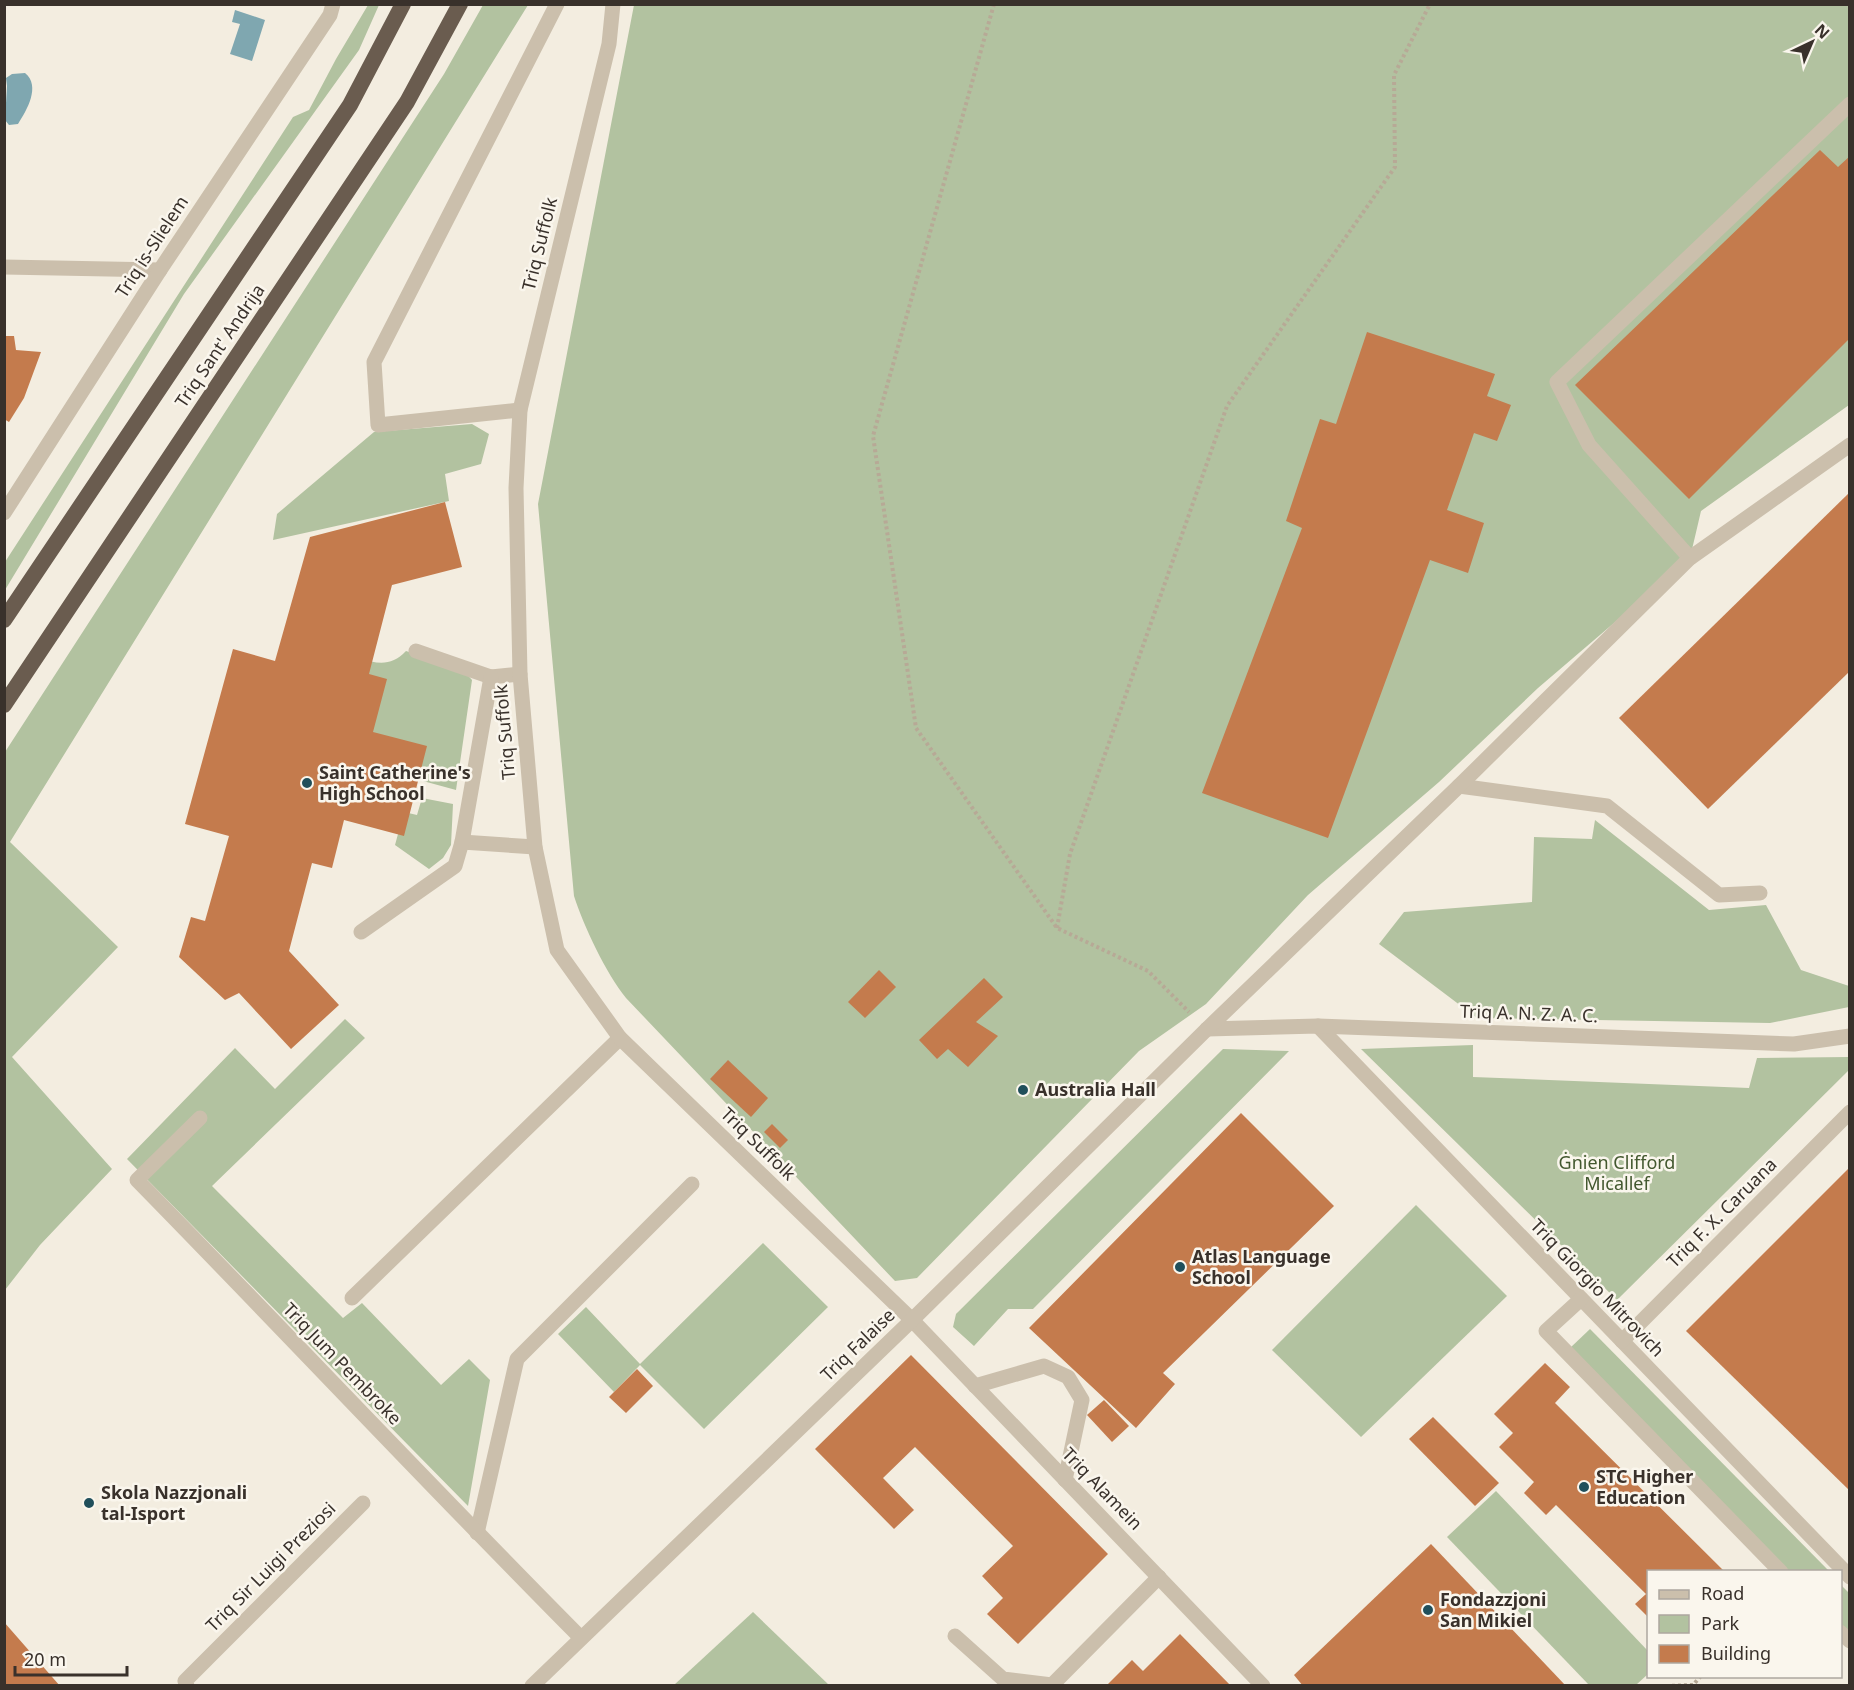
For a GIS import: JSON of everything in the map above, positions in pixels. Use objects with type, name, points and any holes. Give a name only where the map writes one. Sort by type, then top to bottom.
[{"type":"highway","name":"Triq Sant' Andrija","points":[[4,620],[350,105],[403,4]]},
{"type":"highway","name":"Triq Sant' Andrija","points":[[4,705],[407,102],[460,4]]},
{"type":"street","name":"Triq is-Slielem","points":[[4,513],[160,270],[330,15],[333,4]]},
{"type":"street","points":[[520,410],[378,425],[374,362],[557,4]]},
{"type":"street","name":"Triq Suffolk","points":[[613,4],[609,44],[520,410],[516,488],[520,675],[535,847],[557,950],[620,1038],[912,1320]]},
{"type":"street","points":[[1690,558],[1589,445],[1557,382],[1850,104]]},
{"type":"street","points":[[4,267],[160,270]]},
{"type":"street","name":"Triq Falaise","points":[[532,1686],[912,1320],[1206,1029],[1459,786],[1690,558],[1850,445]]},
{"type":"street","points":[[416,651],[491,677],[520,675]]},
{"type":"street","points":[[361,932],[455,866],[462,842],[491,677]]},
{"type":"street","points":[[1459,786],[1607,806],[1719,895],[1760,893]]},
{"type":"street","points":[[462,842],[535,847]]},
{"type":"street","name":"Triq A. N. Z. A. C.","points":[[1206,1029],[1318,1026],[1794,1044],[1850,1036]]},
{"type":"street","name":"Triq Giorgio Mitrovich","points":[[1318,1026],[1848,1571]]},
{"type":"street","points":[[352,1298],[620,1038]]},
{"type":"street","name":"Triq F. X. Caruana","points":[[1622,1341],[1850,1112]]},
{"type":"street","name":"Triq Jum Pembroke","points":[[200,1118],[137,1180],[581,1638]]},
{"type":"street","points":[[477,1533],[517,1359],[692,1184]]},
{"type":"street","points":[[1581,1299],[1546,1331],[1779,1570]]},
{"type":"street","name":"Triq Alamein","points":[[912,1320],[1263,1686]]},
{"type":"street","points":[[975,1386],[1044,1366],[1068,1377],[1082,1400],[1065,1480]]},
{"type":"street","name":"Triq Sir Luigi Preziosi","points":[[187,1686],[185,1681],[363,1503]]},
{"type":"street","points":[[955,1636],[1003,1679],[1052,1685],[1159,1577]]},
{"type":"path","points":[[994,4],[873,436],[916,729],[1057,928],[1148,971],[1206,1029]]},
{"type":"path","points":[[1057,928],[1070,854],[1227,406],[1395,167],[1394,75],[1431,4]]},
{"type":"path","points":[[1666,1686],[1693,1685],[1700,1678]]},
{"type":"green space","points":[[368,5],[379,5],[359,50],[184,294],[5,590],[5,562],[293,117],[309,110]]},
{"type":"green space","points":[[483,5],[528,5],[10,842],[118,947],[12,1057],[112,1169],[40,1245],[5,1290],[5,752],[444,74]]},
{"type":"green space","points":[[634,5],[1849,5],[1849,405],[1701,511],[1690,558],[1538,688],[1439,782],[1308,895],[1206,1004],[1139,1051],[917,1278],[895,1281],[626,998],[596,949],[574,896],[538,504]]},
{"type":"green space","points":[[472,424],[489,434],[481,464],[445,474],[449,501],[273,540],[277,514],[374,432]]},
{"type":"green space","points":[[406,651],[463,670],[472,680],[456,790],[412,778],[363,738],[360,659],[385,662],[396,659]]},
{"type":"green space","points":[[422,798],[453,804],[451,845],[443,858],[429,869],[395,845],[404,812],[417,815]]},
{"type":"green space","points":[[1595,820],[1709,910],[1766,905],[1801,970],[1849,986],[1849,1007],[1770,1023],[1477,1018],[1379,944],[1404,912],[1532,902],[1534,837],[1592,839]]},
{"type":"green space","points":[[345,1019],[365,1038],[212,1186],[343,1318],[362,1303],[441,1385],[469,1359],[490,1380],[468,1506],[127,1159],[235,1048],[275,1089]]},
{"type":"green space","name":"Ġnien Clifford Micallef","points":[[1473,1045],[1473,1077],[1749,1088],[1757,1058],[1849,1057],[1849,1070],[1617,1300],[1361,1049]]},
{"type":"green space","points":[[1223,1049],[1289,1051],[1033,1309],[1008,1309],[974,1346],[953,1327],[956,1314]]},
{"type":"green space","points":[[1416,1205],[1507,1296],[1361,1437],[1272,1350]]},
{"type":"green space","points":[[763,1243],[828,1307],[704,1429],[640,1365],[614,1392],[558,1334],[586,1307],[640,1364]]},
{"type":"green space","points":[[1590,1329],[1828,1570],[1787,1570],[1569,1349]]},
{"type":"green space","points":[[1496,1491],[1647,1650],[1647,1675],[1636,1685],[1589,1685],[1447,1537]]},
{"type":"green space","points":[[1842,1586],[1849,1593],[1849,1634],[1842,1626]]},
{"type":"green space","points":[[753,1612],[829,1685],[674,1685]]},
{"type":"water","points":[[235,10],[265,20],[252,61],[230,54],[240,24],[232,22]]},
{"type":"water","points":[[25,73],[32,84],[31,98],[18,124],[9,125],[5,120],[6,78],[12,74]]},
{"type":"building","points":[[1820,150],[1838,167],[1850,156],[1850,338],[1689,499],[1575,385]]},
{"type":"building","points":[[1367,332],[1495,374],[1487,396],[1511,405],[1497,441],[1474,433],[1447,510],[1484,523],[1468,573],[1430,560],[1328,838],[1202,793],[1302,528],[1286,521],[1320,419],[1336,424]]},
{"type":"building","points":[[4,336],[14,336],[16,350],[41,352],[24,398],[9,422],[4,419]]},
{"type":"building","points":[[1850,492],[1850,671],[1708,809],[1619,718]]},
{"type":"building","name":"Saint Catherine's High School","points":[[445,502],[462,567],[392,585],[369,674],[387,679],[373,732],[427,746],[404,836],[344,820],[332,868],[312,863],[289,951],[339,1005],[291,1049],[239,993],[225,1000],[179,957],[191,917],[205,921],[229,836],[185,824],[233,649],[275,661],[310,537]]},
{"type":"building","points":[[879,970],[896,987],[865,1018],[848,1002]]},
{"type":"building","points":[[984,978],[1003,997],[976,1022],[998,1036],[968,1067],[948,1049],[937,1059],[919,1040]]},
{"type":"building","points":[[728,1060],[768,1098],[751,1117],[710,1079]]},
{"type":"building","name":"Atlas Language School","points":[[1241,1113],[1334,1206],[1163,1373],[1175,1384],[1136,1428],[1029,1328]]},
{"type":"building","points":[[772,1124],[788,1140],[780,1148],[764,1132]]},
{"type":"building","points":[[1850,1167],[1850,1491],[1686,1331]]},
{"type":"building","points":[[911,1355],[1108,1554],[1018,1644],[987,1614],[1003,1598],[982,1576],[1013,1546],[915,1447],[883,1478],[914,1510],[894,1529],[815,1449]]},
{"type":"building","name":"STC Higher Education","points":[[1545,1363],[1570,1387],[1555,1403],[1723,1570],[1647,1570],[1647,1616],[1635,1604],[1646,1594],[1556,1505],[1546,1515],[1524,1493],[1534,1482],[1499,1447],[1513,1433],[1494,1414]]},
{"type":"building","points":[[637,1369],[653,1386],[626,1413],[609,1397]]},
{"type":"building","points":[[1104,1400],[1129,1426],[1112,1442],[1087,1415]]},
{"type":"building","points":[[1433,1417],[1499,1483],[1475,1506],[1409,1439]]},
{"type":"building","name":"Fondazzjoni San Mikiel","points":[[1431,1544],[1566,1686],[1303,1686],[1294,1675]]},
{"type":"building","points":[[4,1622],[60,1686],[4,1686]]},
{"type":"building","points":[[1180,1634],[1231,1686],[1106,1686],[1132,1660],[1143,1671]]},
{"type":"place","name":"Saint Catherine's High School","points":[[307,783]]},
{"type":"place","name":"Australia Hall","points":[[1023,1090]]},
{"type":"place","name":"Atlas Language School","points":[[1180,1267]]},
{"type":"place","name":"STC Higher Education","points":[[1584,1487]]},
{"type":"place","name":"Skola Nazzjonali tal-Isport","points":[[89,1503]]},
{"type":"place","name":"Fondazzjoni San Mikiel","points":[[1428,1610]]}]
